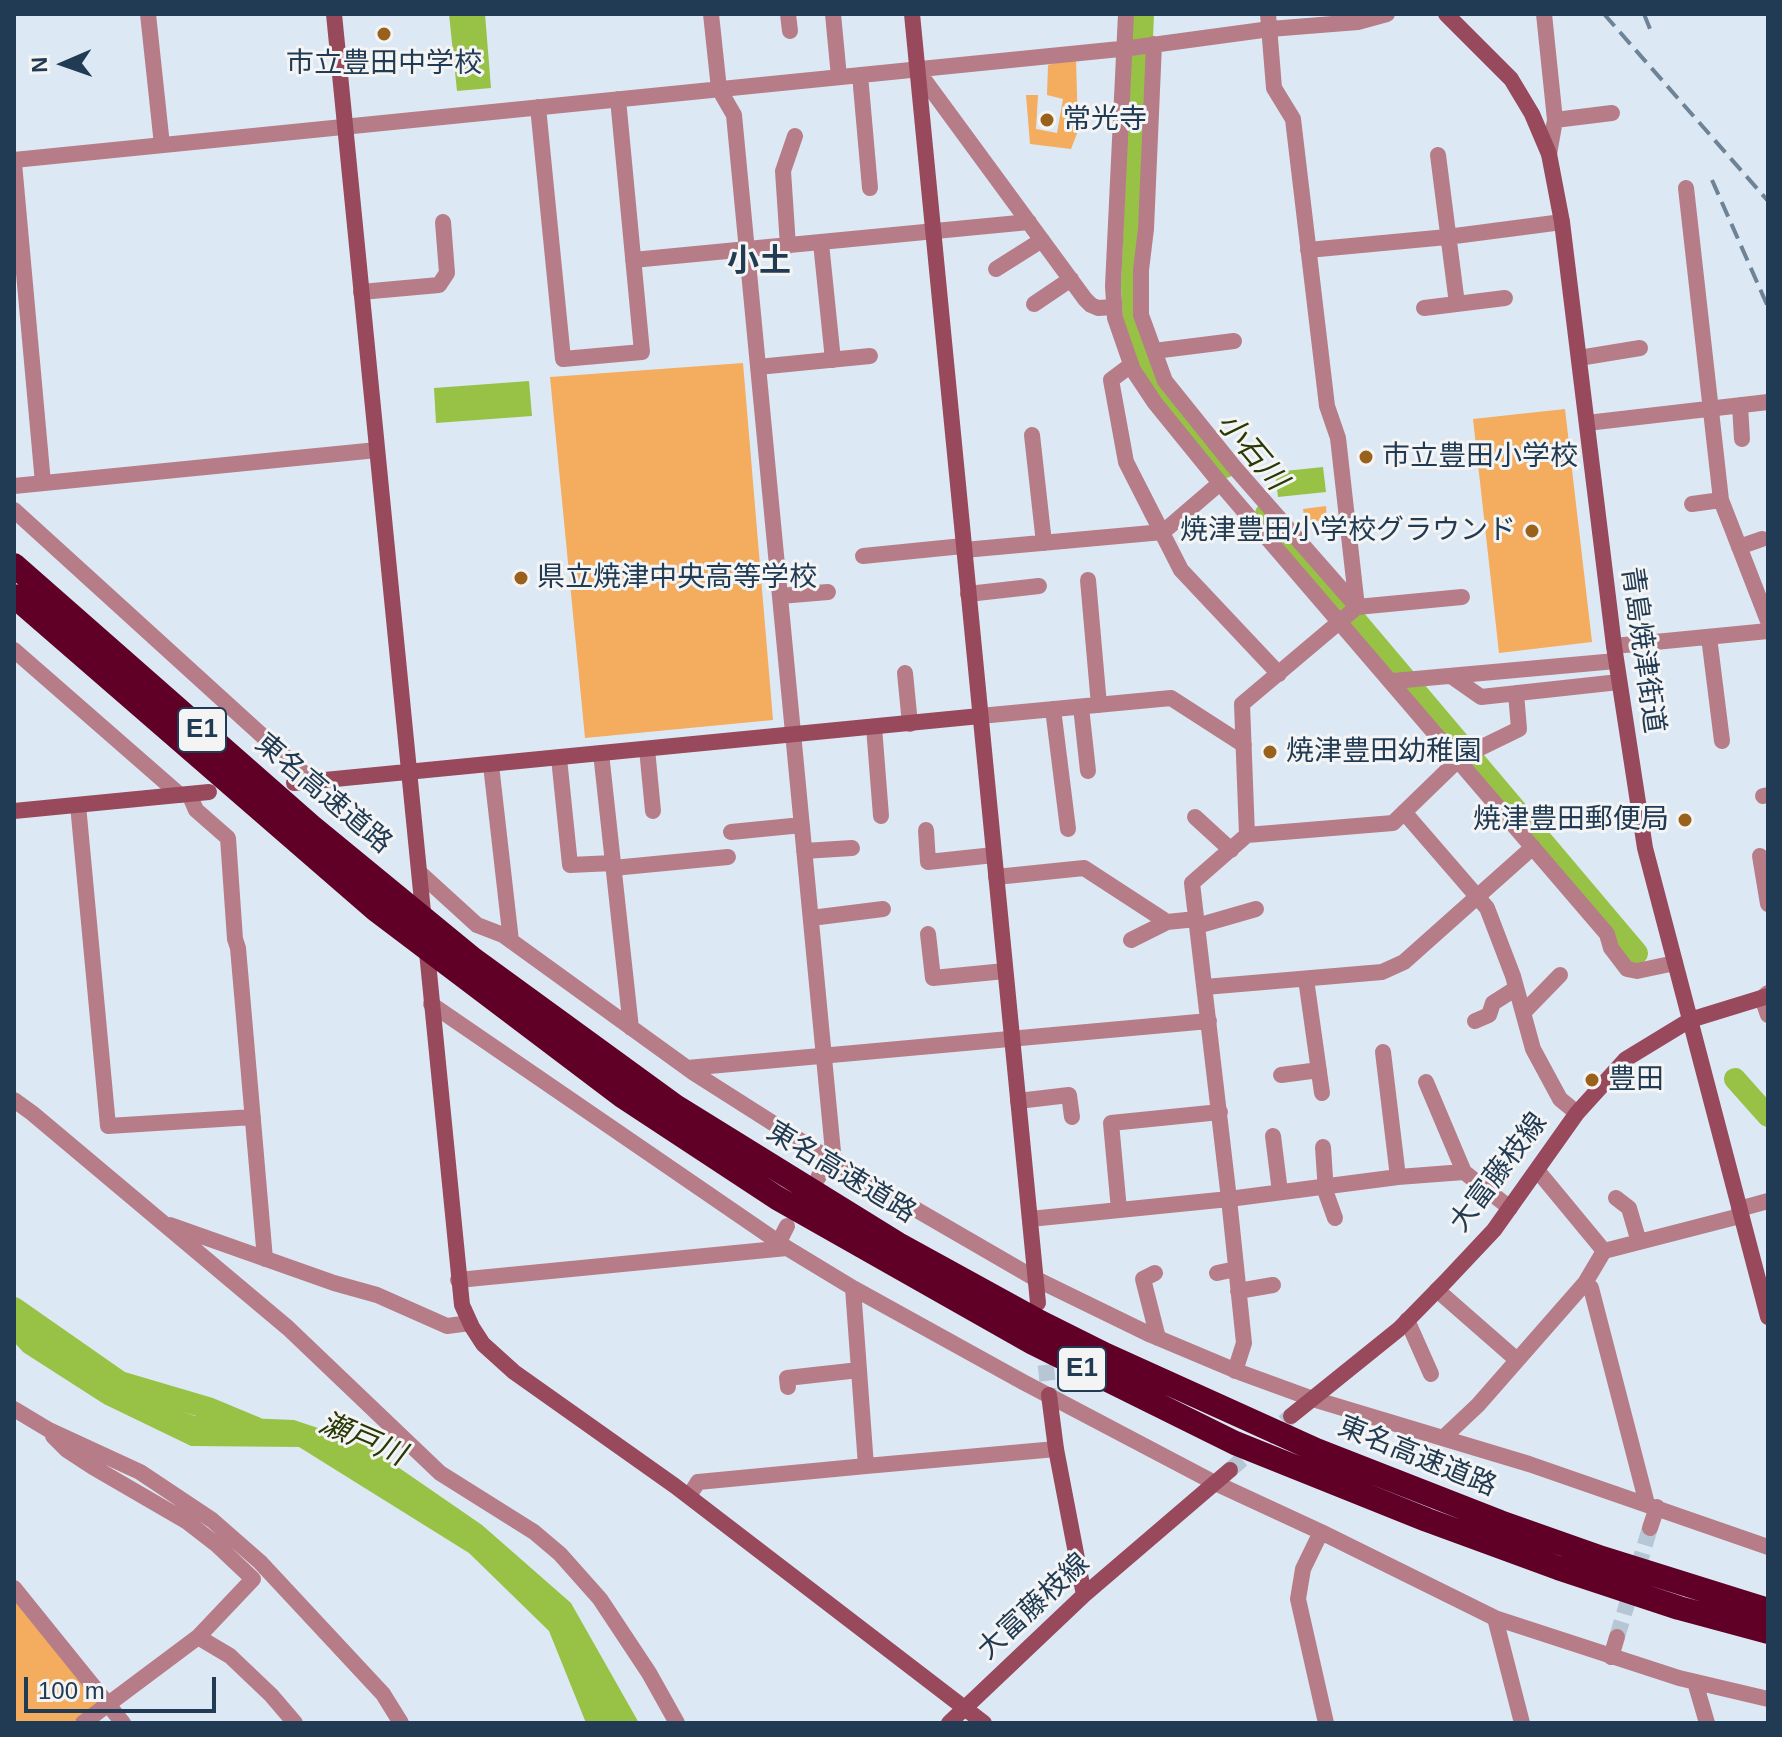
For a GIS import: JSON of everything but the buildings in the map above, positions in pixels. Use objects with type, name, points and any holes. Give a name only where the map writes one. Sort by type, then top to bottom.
[{"type":"highway","name":"東名高速道路","points":[[14,565],[300,816],[384,901],[473,959],[675,1106],[898,1244],[1040,1322],[1316,1450],[1500,1522],[1768,1610]]},
{"type":"highway","name":"東名高速道路","points":[[14,596],[622,1096],[751,1181],[870,1252],[1046,1350],[1235,1443],[1427,1520],[1558,1568],[1679,1608],[1768,1632]]},
{"type":"street","points":[[148,14],[162,145]]},
{"type":"street","points":[[334,14],[462,1305],[483,1344],[514,1372],[689,1496],[984,1723]]},
{"type":"street","points":[[711,14],[719,89],[734,115],[824,1055],[831,1160],[818,1178]]},
{"type":"street","points":[[833,14],[839,77]]},
{"type":"street","points":[[912,14],[1038,1303]]},
{"type":"street","points":[[1126,14],[1127,48],[1113,286],[1115,318],[1131,365],[1155,403],[1220,483],[1607,934],[1611,948],[1627,969],[1637,971],[1675,963]]},
{"type":"street","points":[[43,483],[14,162],[1127,48],[1269,22],[1358,22],[1387,14]]},
{"type":"street","name":"青島焼津街道","points":[[1446,14],[1511,79],[1532,114],[1549,154],[1562,222],[1615,654],[1645,848],[1768,1316]]},
{"type":"street","points":[[1544,14],[1555,120],[1549,154]]},
{"type":"street","points":[[1269,22],[1274,88],[1293,119],[1327,406],[1338,438],[1357,607]]},
{"type":"street","points":[[1154,44],[1141,315],[1165,381],[1235,468],[1357,607]]},
{"type":"street","points":[[917,70],[1091,305],[1114,307]]},
{"type":"street","points":[[860,75],[870,188]]},
{"type":"street","points":[[538,107],[563,359],[642,352],[618,99]]},
{"type":"street","points":[[1555,120],[1612,113]]},
{"type":"street","points":[[788,246],[783,171],[795,136]]},
{"type":"street","points":[[1438,155],[1457,304]]},
{"type":"street","points":[[1686,188],[1721,500],[1768,621]]},
{"type":"street","points":[[361,292],[439,285],[447,273],[443,222]]},
{"type":"street","points":[[633,260],[1029,222]]},
{"type":"street","points":[[1308,250],[1562,222]]},
{"type":"street","points":[[996,269],[1042,240]]},
{"type":"street","points":[[821,243],[833,360]]},
{"type":"street","points":[[1034,304],[1071,279]]},
{"type":"street","points":[[1424,308],[1505,298]]},
{"type":"street","points":[[1154,351],[1234,341]]},
{"type":"street","points":[[1579,358],[1640,348]]},
{"type":"street","points":[[758,367],[870,356]]},
{"type":"street","points":[[1131,365],[1111,380],[1126,462],[1181,570],[1279,674]]},
{"type":"street","points":[[1587,423],[1768,402]]},
{"type":"street","points":[[1740,405],[1742,439]]},
{"type":"street","points":[[1032,435],[1044,543]]},
{"type":"street","points":[[14,486],[377,450]]},
{"type":"street","points":[[863,556],[1163,532],[1220,483]]},
{"type":"street","points":[[1692,504],[1721,500]]},
{"type":"street","points":[[14,510],[312,781]]},
{"type":"street","points":[[1739,547],[1762,539]]},
{"type":"street","points":[[1088,580],[1099,705]]},
{"type":"street","points":[[968,594],[1039,586]]},
{"type":"street","points":[[780,596],[828,592]]},
{"type":"street","points":[[1247,835],[1242,704],[1357,607],[1462,597]]},
{"type":"street","points":[[1393,681],[1451,676],[1768,631]]},
{"type":"street","points":[[1709,637],[1722,741]]},
{"type":"street","points":[[14,650],[184,794],[196,810],[228,838],[265,1259]]},
{"type":"street","points":[[905,673],[910,724]]},
{"type":"street","points":[[1451,676],[1481,697],[1619,682]]},
{"type":"street","points":[[1235,1371],[1244,1343],[1192,883],[1247,835],[1393,823],[1460,761],[1519,729],[1516,693]]},
{"type":"street","points":[[294,783],[1171,698],[1244,745]]},
{"type":"street","points":[[1081,707],[1088,771]]},
{"type":"street","points":[[1053,709],[1068,829]]},
{"type":"street","points":[[874,727],[881,816]]},
{"type":"street","points":[[647,749],[653,811]]},
{"type":"street","points":[[601,753],[631,1028]]},
{"type":"street","points":[[559,758],[570,865],[613,866],[728,857]]},
{"type":"street","points":[[491,765],[511,941]]},
{"type":"street","points":[[14,811],[209,792]]},
{"type":"street","points":[[78,805],[108,1126],[253,1117]]},
{"type":"street","points":[[1404,812],[1487,908],[1513,976],[1533,1049],[1560,1099],[1577,1113]]},
{"type":"street","points":[[1195,817],[1231,850]]},
{"type":"street","points":[[731,832],[802,825]]},
{"type":"street","points":[[926,830],[928,862],[994,855]]},
{"type":"street","points":[[1205,987],[1382,972],[1404,962],[1533,847]]},
{"type":"street","points":[[804,851],[852,848]]},
{"type":"street","points":[[1760,856],[1768,904]]},
{"type":"street","points":[[996,877],[1084,868],[1167,922]]},
{"type":"street","points":[[421,874],[477,925],[511,941],[687,1068],[831,1160],[1036,1279],[1235,1371],[1313,1399],[1652,1506],[1768,1547]]},
{"type":"street","points":[[811,918],[883,909]]},
{"type":"street","points":[[1131,940],[1167,922],[1197,922],[1256,909]]},
{"type":"street","points":[[928,934],[933,978],[1005,971]]},
{"type":"street","points":[[1524,1012],[1560,975]]},
{"type":"street","points":[[1306,979],[1322,1093]]},
{"type":"street","points":[[1475,1021],[1489,1015],[1493,1003],[1515,989]]},
{"type":"street","points":[[1766,995],[1768,1015]]},
{"type":"street","name":"大富藤枝線","points":[[1291,1416],[1407,1320],[1494,1230],[1577,1113],[1626,1059],[1690,1020],[1766,995]]},
{"type":"street","points":[[431,1004],[783,1245],[853,1288],[1213,1482],[1495,1618],[1695,1682],[1768,1699]]},
{"type":"street","points":[[687,1068],[1209,1021]]},
{"type":"street","points":[[1383,1052],[1398,1177]]},
{"type":"street","points":[[1281,1075],[1319,1070]]},
{"type":"street","points":[[1426,1082],[1464,1172],[1510,1208]]},
{"type":"street","points":[[1018,1101],[1069,1095],[1072,1117]]},
{"type":"street","points":[[14,1100],[288,1328],[440,1473],[534,1532],[560,1554],[600,1599],[649,1673],[677,1723]]},
{"type":"street","points":[[1119,1210],[1111,1123],[1220,1112]]},
{"type":"street","points":[[1273,1136],[1280,1192]]},
{"type":"street","points":[[1323,1147],[1326,1193],[1335,1218]]},
{"type":"street","points":[[1537,1170],[1604,1251]]},
{"type":"street","points":[[1030,1219],[1464,1172]]},
{"type":"street","points":[[1616,1198],[1629,1208],[1639,1242]]},
{"type":"street","points":[[1443,1438],[1478,1405],[1585,1283],[1604,1251],[1768,1201]]},
{"type":"street","points":[[160,1221],[377,1295],[447,1326],[470,1323]]},
{"type":"street","points":[[783,1245],[787,1226]]},
{"type":"street","points":[[458,1280],[783,1245]]},
{"type":"street","points":[[1217,1273],[1236,1269]]},
{"type":"street","points":[[1155,1273],[1143,1279],[1158,1338]]},
{"type":"street","points":[[1585,1283],[1591,1288],[1652,1506],[1650,1528]]},
{"type":"street","points":[[1238,1291],[1273,1285]]},
{"type":"street","points":[[853,1288],[866,1466]]},
{"type":"street","points":[[1437,1290],[1517,1360]]},
{"type":"street","points":[[1407,1320],[1431,1374]]},
{"type":"street","points":[[788,1387],[787,1378],[859,1370]]},
{"type":"street","points":[[1049,1395],[1056,1449],[1084,1595]]},
{"type":"street","points":[[14,1409],[49,1430],[140,1472],[212,1520],[260,1562],[383,1694],[401,1723]]},
{"type":"street","points":[[49,1430],[67,1450],[186,1521],[253,1579],[198,1637],[83,1723]]},
{"type":"street","points":[[689,1496],[698,1482],[1056,1449]]},
{"type":"street","name":"大富藤枝線","points":[[949,1723],[1084,1595],[1230,1470]]},
{"type":"street","points":[[1321,1532],[1303,1569],[1298,1599],[1326,1723]]},
{"type":"street","points":[[14,1588],[123,1723]]},
{"type":"street","points":[[1495,1618],[1522,1723]]},
{"type":"street","points":[[198,1637],[230,1656],[295,1723]]},
{"type":"street","points":[[1611,1657],[1617,1637]]},
{"type":"street","points":[[1695,1682],[1707,1723]]},
{"type":"shaded area","points":[[449,14],[485,14],[491,88],[457,91]]},
{"type":"shaded area","points":[[1076,58],[1078,131],[1071,149],[1030,144],[1026,95],[1038,95],[1036,129],[1057,133],[1063,99],[1047,95],[1048,65]]},
{"type":"shaded area","points":[[743,363],[773,720],[585,738],[550,377]]},
{"type":"shaded area","points":[[529,381],[532,416],[436,423],[434,388]]},
{"type":"shaded area","name":"焼津豊田小学校グラウンド","points":[[1565,409],[1592,642],[1499,653],[1473,419]]},
{"type":"shaded area","points":[[1323,467],[1326,492],[1278,497],[1275,472]]},
{"type":"shaded area","points":[[1326,506],[1327,520],[1305,522],[1303,509]]},
{"type":"shaded area","points":[[14,1303],[127,1392],[195,1416],[294,1420],[363,1443],[482,1525],[571,1603],[639,1723],[586,1723],[549,1631],[469,1553],[299,1447],[191,1446],[104,1404],[23,1352],[14,1342]]},
{"type":"shaded area","points":[[14,1600],[98,1704],[72,1723],[14,1723]]},
{"type":"waterway","name":"小石川","points":[[1143,14],[1132,285],[1134,323],[1146,361],[1163,393],[1225,467]]},
{"type":"waterway","name":"小石川","points":[[1266,514],[1637,953]]},
{"type":"waterway","name":"小石川","points":[[1735,1079],[1768,1116]]},
{"type":"waterway","name":"瀬戸川","points":[[14,1308],[120,1382],[208,1408],[256,1428]]},
{"type":"tunnel","points":[[1043,1341],[1049,1395]]},
{"type":"tunnel","points":[[1230,1470],[1291,1416]]},
{"type":"tunnel","points":[[1617,1637],[1650,1528]]},
{"type":"railway","points":[[1604,14],[1768,201]]},
{"type":"railway","points":[[1644,14],[1650,29]]},
{"type":"railway","points":[[1712,180],[1768,307]]},
{"type":"place","name":"市立豊田中学校","points":[[384,34]]},
{"type":"place","name":"常光寺","points":[[1047,120]]},
{"type":"place","name":"市立豊田小学校","points":[[1366,457]]},
{"type":"place","name":"焼津豊田小学校グラウンド","points":[[1532,531]]},
{"type":"place","name":"県立焼津中央高等学校","points":[[521,578]]},
{"type":"place","name":"焼津豊田幼稚園","points":[[1270,752]]},
{"type":"place","name":"焼津豊田郵便局","points":[[1685,820]]},
{"type":"place","name":"豊田","points":[[1592,1080]]},
{"type":"district","name":"小土","points":[[759,262]]}]
